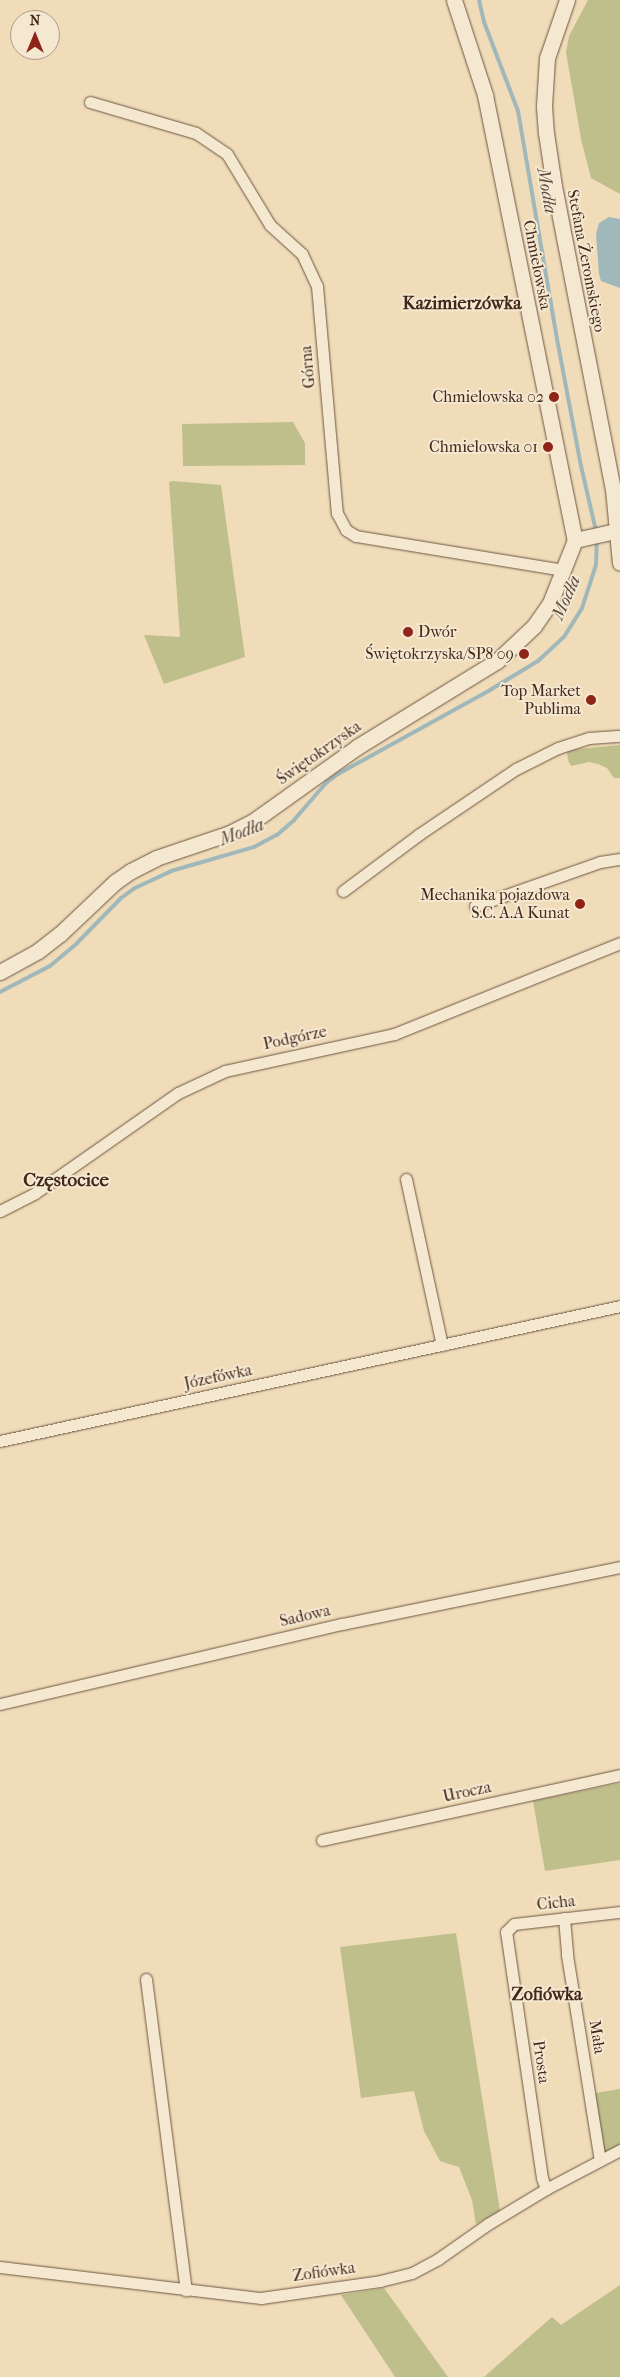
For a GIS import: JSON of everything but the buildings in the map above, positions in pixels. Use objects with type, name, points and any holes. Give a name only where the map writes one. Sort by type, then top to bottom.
[{"type":"street","name":"Chmielowska","points":[[454,0],[485,94],[583,538]]},
{"type":"street","name":"Stefana Żeromskiego","points":[[567,0],[547,58],[544,98],[546,133],[554,186],[616,491],[615,531],[620,563]]},
{"type":"street","name":"Górna","points":[[90,102],[196,133],[228,154],[270,225],[302,254],[317,286],[337,513],[346,530],[356,536],[564,570]]},
{"type":"street","points":[[583,538],[615,531]]},
{"type":"street","name":"Świętokrzyska","points":[[0,972],[38,951],[60,934],[115,882],[131,871],[156,858],[230,833],[252,822],[305,782],[357,747],[497,661],[534,626],[550,604],[564,570],[583,538]]},
{"type":"street","points":[[343,891],[425,829],[516,769],[558,748],[589,738],[620,736]]},
{"type":"street","points":[[475,906],[600,862],[620,859]]},
{"type":"street","name":"Podgórze","points":[[0,1211],[35,1192],[178,1093],[225,1071],[394,1034],[620,943]]},
{"type":"street","points":[[406,1179],[442,1345]]},
{"type":"street","name":"Józefówka","points":[[0,1441],[620,1306]]},
{"type":"street","name":"Sadowa","points":[[0,1704],[342,1624],[620,1567]]},
{"type":"street","name":"Urocza","points":[[322,1840],[620,1774]]},
{"type":"street","name":"Cicha","points":[[507,1938],[506,1932],[510,1925],[620,1912]]},
{"type":"street","name":"Mała","points":[[564,1918],[567,1955],[600,2160]]},
{"type":"street","name":"Prosta","points":[[507,1938],[542,2178],[546,2190]]},
{"type":"street","points":[[146,1979],[186,2290]]},
{"type":"street","name":"Zofiówka","points":[[0,2267],[261,2298],[380,2281],[412,2273],[438,2259],[488,2224],[620,2150]]},
{"type":"green space","points":[[588,0],[620,0],[620,194],[591,178],[581,139],[566,52],[569,36]]},
{"type":"green space","points":[[293,422],[305,443],[305,465],[183,466],[182,424]]},
{"type":"green space","points":[[169,482],[221,485],[245,657],[164,684],[144,635],[180,637]]},
{"type":"green space","points":[[620,745],[620,778],[614,778],[607,768],[598,764],[589,762],[571,766],[568,760],[567,752],[577,749]]},
{"type":"green space","points":[[620,1783],[620,1860],[545,1871],[533,1801]]},
{"type":"green space","points":[[456,1933],[500,2211],[476,2224],[472,2200],[459,2167],[440,2161],[424,2131],[414,2091],[361,2098],[340,1947]]},
{"type":"green space","points":[[620,2089],[620,2146],[603,2155],[589,2094]]},
{"type":"green space","points":[[620,2285],[620,2377],[484,2377],[552,2317],[561,2325]]},
{"type":"green space","points":[[384,2288],[448,2377],[395,2377],[341,2295]]},
{"type":"water","points":[[609,217],[620,219],[620,288],[601,281],[599,274],[596,234],[599,223]]},
{"type":"waterway","name":"Modła","points":[[479,0],[484,22],[518,111],[557,339],[581,466],[596,531]]},
{"type":"waterway","name":"Modła","points":[[0,992],[50,966],[77,943],[121,898],[135,888],[171,871],[254,847],[277,835],[294,820],[326,783],[338,774],[490,690],[538,661],[564,637],[582,608],[596,565],[597,538]]},
{"type":"place","name":"Chmielowska 02","points":[[554,397]]},
{"type":"place","name":"Chmielowska 01","points":[[548,447]]},
{"type":"place","name":"Dwór","points":[[408,632]]},
{"type":"place","name":"Świętokrzyska/SP8 09","points":[[524,654]]},
{"type":"place","name":"Top Market Publima","points":[[591,700]]},
{"type":"place","name":"Mechanika pojazdowa S.C. A.A Kunat","points":[[580,904]]},
{"type":"district","name":"Kazimierzówka","points":[[462,304]]},
{"type":"district","name":"Częstocice","points":[[66,1181]]},
{"type":"district","name":"Zofiówka","points":[[547,1995]]}]
